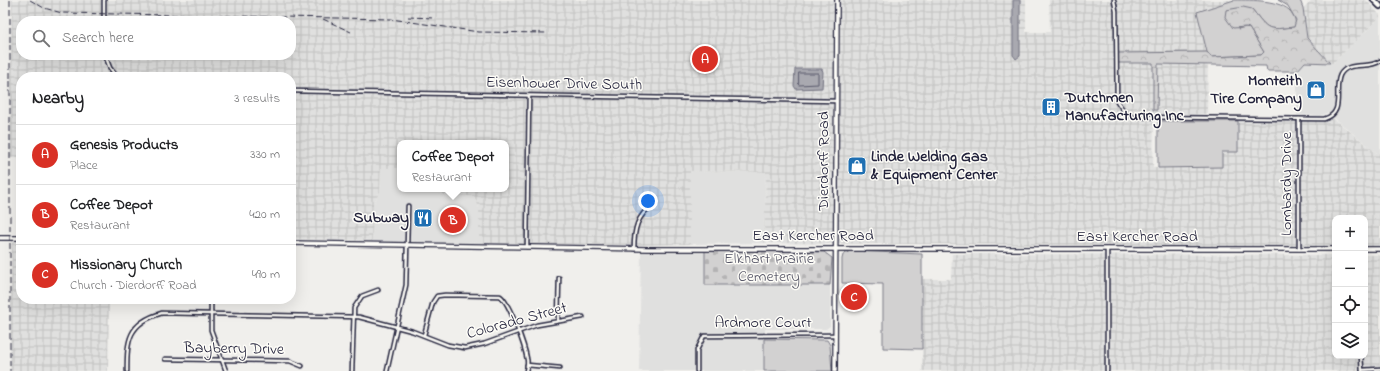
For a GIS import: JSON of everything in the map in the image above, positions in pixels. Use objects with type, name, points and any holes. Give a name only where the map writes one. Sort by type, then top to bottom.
[{"type":"highway","points":[[1374,0],[1380,6]]},
{"type":"main road","name":"Dierdorff Road","points":[[835,371],[837,0]]},
{"type":"main road","points":[[0,238],[16,238]]},
{"type":"main road","name":"East Kercher Road","points":[[296,243],[634,249],[1332,249]]},
{"type":"main road","points":[[1368,249],[1380,249]]},
{"type":"street","points":[[104,0],[104,16]]},
{"type":"street","points":[[1114,0],[1116,11],[1116,94],[1118,106],[1125,113],[1139,118],[1299,119],[1329,117],[1338,106],[1339,81],[1344,71],[1353,66],[1372,66],[1380,61]]},
{"type":"street","points":[[107,60],[113,72]]},
{"type":"street","name":"Eisenhower Drive South","points":[[296,91],[836,101]]},
{"type":"street","points":[[527,248],[529,96]]},
{"type":"street","name":"Lombardy Drive","points":[[1299,119],[1299,249]]},
{"type":"street","points":[[634,249],[635,229],[637,222],[642,214],[653,204]]},
{"type":"street","points":[[387,371],[406,290],[408,206]]},
{"type":"street","points":[[1107,249],[1107,371]]},
{"type":"street","points":[[558,320],[559,278]]},
{"type":"street","points":[[352,371],[352,317],[354,308],[359,299],[368,292],[378,290]]},
{"type":"street","points":[[424,335],[434,300],[437,296],[502,297],[507,302],[525,351],[527,365],[526,371]]},
{"type":"street","points":[[211,304],[210,314],[213,335],[226,371]]},
{"type":"street","name":"Colorado Street","points":[[127,371],[127,346],[132,333],[146,320],[162,313],[352,317],[369,319],[397,326],[448,345],[465,348],[484,344],[518,331],[558,320],[584,317]]},
{"type":"street","name":"Ardmore Court","points":[[697,371],[697,350],[704,336],[835,335]]},
{"type":"street","name":"Bayberry Drive","points":[[165,359],[290,361],[302,366]]},
{"type":"street","points":[[1362,359],[1362,370],[1380,369]]},
{"type":"street","points":[[527,365],[560,368]]},
{"type":"shaded area","points":[[12,0],[1026,0],[1026,32],[1050,32],[1049,0],[1234,0],[1198,12],[1208,57],[1207,114],[1154,115],[1153,167],[1222,167],[1222,152],[1238,152],[1238,121],[1322,121],[1333,118],[1377,153],[1380,153],[1380,247],[1368,247],[1368,215],[1332,215],[1332,247],[764,243],[766,172],[690,171],[690,244],[644,245],[479,243],[479,208],[474,196],[440,195],[440,192],[509,192],[509,140],[397,140],[397,168],[381,168],[380,192],[373,204],[372,241],[296,239],[296,72],[16,72],[16,158],[10,158]]},
{"type":"shaded area","points":[[1312,0],[1366,0],[1380,15],[1380,17],[1333,63],[1330,63],[1307,38],[1303,8]]},
{"type":"shaded area","points":[[1380,17],[1380,153],[1377,153],[1328,113],[1320,116],[1297,115],[1297,71],[1305,62],[1333,63]]},
{"type":"shaded area","points":[[381,167],[397,168],[397,192],[440,192],[441,195],[474,196],[479,208],[479,243],[372,241],[373,204],[380,192]]},
{"type":"shaded area","points":[[689,171],[766,172],[764,243],[690,244]]},
{"type":"shaded area","points":[[12,241],[16,241],[16,304],[109,304],[108,371],[10,371]]},
{"type":"shaded area","points":[[705,250],[705,285],[830,285],[830,326],[826,329],[765,329],[764,371],[639,371],[641,252]]},
{"type":"shaded area","points":[[952,254],[1332,255],[1332,359],[1368,359],[1368,255],[1380,255],[1380,371],[922,371],[922,279],[951,279]]},
{"type":"green space","points":[[1234,0],[1250,0],[1281,5],[1291,12],[1295,19],[1295,27],[1279,29],[1269,27],[1262,22],[1252,9],[1238,29],[1246,27],[1249,28],[1264,52],[1261,55],[1211,57],[1207,52],[1197,12]]},
{"type":"green space","points":[[1278,0],[1300,0],[1303,8],[1307,38],[1330,63],[1305,62],[1297,71],[1267,71],[1266,66],[1158,64],[1157,110],[1153,110],[1153,63],[1118,63],[1118,53],[1207,52],[1211,57],[1261,55],[1264,52],[1249,28],[1233,28],[1225,17],[1226,10],[1243,7],[1252,9],[1262,22],[1269,27],[1278,29],[1294,27],[1296,20],[1288,6]]},
{"type":"green space","points":[[1158,121],[1238,121],[1238,152],[1222,152],[1222,167],[1158,168]]},
{"type":"green space","name":"Elkhart Prairie Cemetery","points":[[705,250],[824,252],[832,258],[830,285],[705,285]]},
{"type":"green space","points":[[850,251],[922,254],[922,349],[883,348],[883,284],[842,283],[843,255]]},
{"type":"green space","points":[[764,339],[827,340],[830,345],[832,371],[764,371]]},
{"type":"water","points":[[1013,0],[1020,0],[1020,56],[1016,59],[1013,55]]},
{"type":"water","points":[[795,69],[822,69],[822,88],[796,89],[794,86]]},
{"type":"railway","points":[[10,0],[10,371]]},
{"type":"railway","points":[[30,0],[44,8],[62,13],[226,16]]},
{"type":"railway","points":[[296,17],[391,19],[479,32],[547,33]]},
{"type":"railway","points":[[408,17],[434,18]]},
{"type":"railway","points":[[323,19],[351,32]]},
{"type":"place","name":"Genesis Products","points":[[705,59]]},
{"type":"place","name":"Monteith Tire Company","points":[[1316,90]]},
{"type":"place","name":"Dutchmen Manufacturing Inc","points":[[1051,107]]},
{"type":"place","name":"Linde Welding Gas & Equipment Center","points":[[857,166]]},
{"type":"place","name":"Subway","points":[[423,218]]},
{"type":"place","name":"Coffee Depot","points":[[453,220]]},
{"type":"place","name":"Missionary Church","points":[[854,297]]}]
